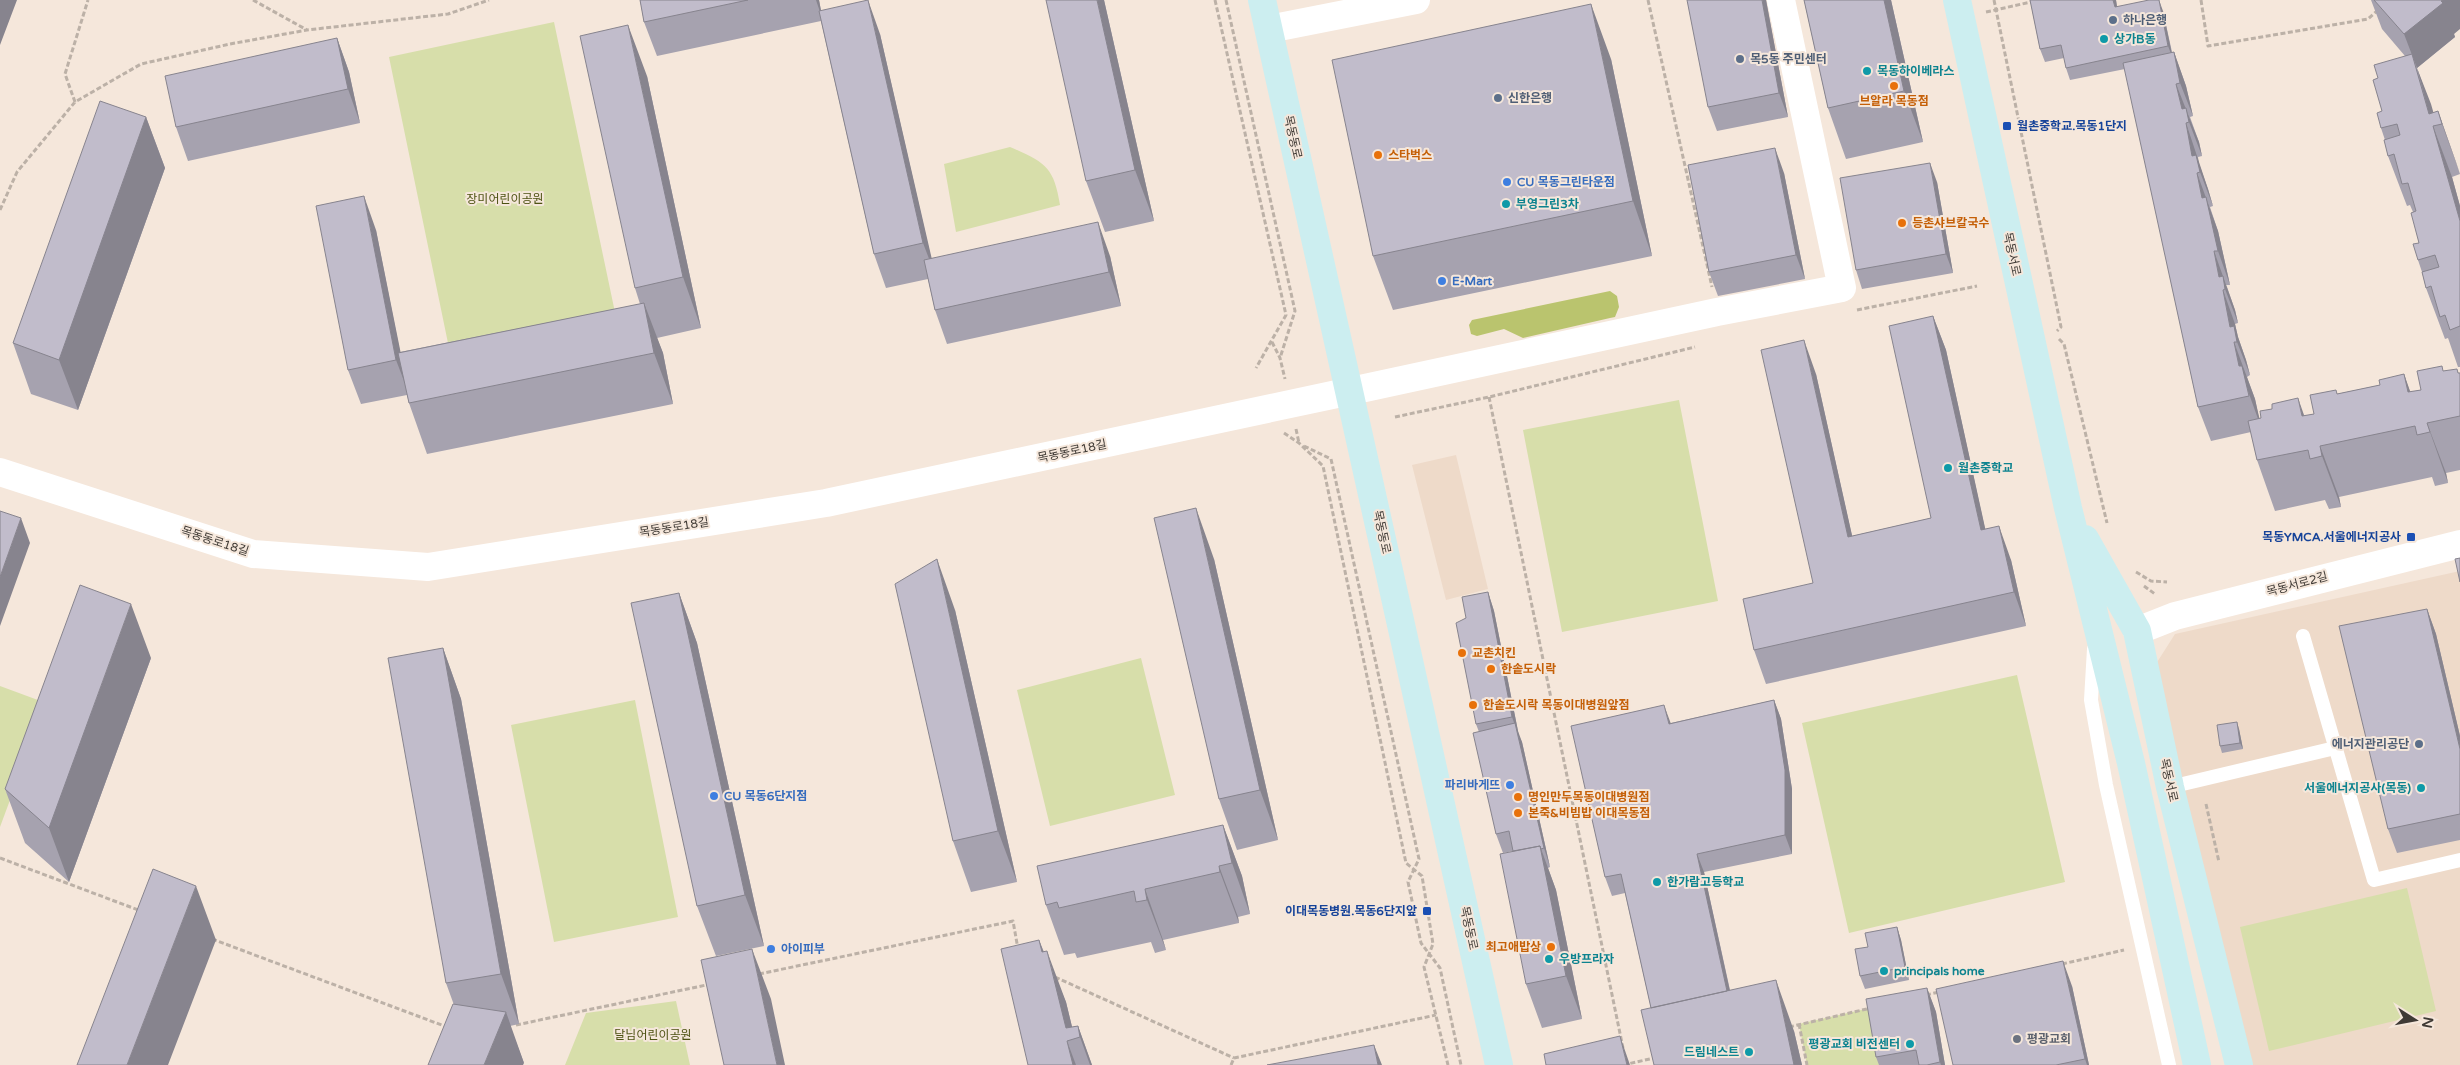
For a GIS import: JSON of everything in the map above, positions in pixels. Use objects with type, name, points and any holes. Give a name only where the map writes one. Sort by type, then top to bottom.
[{"type":"main road","name":"목동동로","points":[[1262,0],[1351,391],[1499,1065]]},
{"type":"main road","name":"목동서로","points":[[1956,0],[2068,508],[2131,763],[2196,1065]]},
{"type":"main road","name":"목동서로","points":[[2068,508],[2137,631],[2170,787],[2240,1065]]},
{"type":"street","points":[[1269,29],[1416,0]]},
{"type":"street","name":"목동동로18길","points":[[0,472],[254,554],[428,567],[826,503],[1717,312],[1842,288],[1781,0]]},
{"type":"street","name":"목동서로2길","points":[[2137,631],[2175,616],[2460,544]]},
{"type":"lane","points":[[2096,622],[2091,700],[2106,785],[2169,1065]]},
{"type":"lane","points":[[2303,636],[2374,880],[2460,860]]},
{"type":"lane","points":[[2170,787],[2335,748]]},
{"type":"path","points":[[75,102],[65,74],[88,0]]},
{"type":"path","points":[[253,0],[308,30]]},
{"type":"path","points":[[0,210],[17,172],[75,102],[141,64],[230,44],[308,30],[448,14],[488,0]]},
{"type":"path","points":[[1215,0],[1286,315],[1256,368]]},
{"type":"path","points":[[1226,0],[1295,311],[1280,358],[1272,342]]},
{"type":"path","points":[[1648,0],[1712,289]]},
{"type":"path","points":[[1994,0],[2061,327],[2055,335]]},
{"type":"path","points":[[1986,12],[2040,0]]},
{"type":"path","points":[[2201,0],[2208,46],[2368,19],[2382,6]]},
{"type":"path","points":[[1856,311],[1976,286]]},
{"type":"path","points":[[1395,417],[1490,397],[1705,344]]},
{"type":"path","points":[[1490,397],[1625,1065],[1663,1056]]},
{"type":"path","points":[[1448,1065],[1424,967],[1429,955],[1433,944],[1422,876],[1414,870],[1406,863],[1404,857],[1323,466],[1299,443],[1331,459],[1419,859],[1414,870],[1408,882],[1421,943],[1429,955],[1440,968],[1461,1065]]},
{"type":"path","points":[[2137,581],[2160,597]]},
{"type":"path","points":[[0,858],[147,914]]},
{"type":"path","points":[[757,974],[1013,921],[1019,957]]},
{"type":"path","points":[[207,937],[456,1031]]},
{"type":"path","points":[[2060,965],[2126,949]]},
{"type":"path","points":[[1049,973],[1234,1058],[1436,1015]]},
{"type":"path","points":[[511,1025],[719,982]]},
{"type":"path","points":[[1917,997],[1946,991]]},
{"type":"path","points":[[1781,1028],[1879,1006]]},
{"type":"path","points":[[1799,1024],[1808,1065]]},
{"type":"path","points":[[1231,1065],[1234,1058]]},
{"type":"shaded area","points":[[1456,455],[1488,589],[1446,600],[1412,465]]},
{"type":"shaded area","name":"서울에너지공사(목동)","points":[[2460,571],[2460,1065],[2239,1065],[2154,667],[2175,634]]},
{"type":"green space","name":"장미어린이공원","points":[[554,22],[621,341],[455,377],[389,57]]},
{"type":"green space","points":[[1010,147],[1032,157],[1046,167],[1055,182],[1060,205],[956,232],[944,164]]},
{"type":"green space","points":[[1610,291],[1617,296],[1619,307],[1615,317],[1523,338],[1504,329],[1477,336],[1471,334],[1469,325],[1472,320]]},
{"type":"green space","points":[[1679,400],[1718,601],[1562,632],[1523,430]]},
{"type":"green space","points":[[1141,658],[1175,795],[1050,826],[1017,690]]},
{"type":"green space","points":[[2017,675],[2065,882],[1849,933],[1802,723]]},
{"type":"green space","points":[[0,686],[46,703],[0,827]]},
{"type":"green space","points":[[635,700],[678,917],[554,942],[511,725]]},
{"type":"green space","points":[[2407,888],[2436,1011],[2269,1051],[2240,927]]},
{"type":"green space","name":"달님어린이공원","points":[[676,1001],[690,1065],[565,1065],[586,1013]]},
{"type":"green space","points":[[1870,1008],[1880,1065],[1807,1065],[1799,1024]]},
{"type":"building","points":[[640,0],[748,0],[644,22]]},
{"type":"building","points":[[868,0],[923,243],[874,254],[819,11]]},
{"type":"building","points":[[1046,0],[1097,0],[1135,170],[1086,181]]},
{"type":"building","name":"목5동 주민센터","points":[[1687,0],[1762,0],[1779,93],[1708,107]]},
{"type":"building","points":[[1804,0],[1884,0],[1904,91],[1828,108]]},
{"type":"building","name":"상가B동","points":[[2030,0],[2113,0],[2115,7],[2149,0],[2159,0],[2168,46],[2066,68],[2061,45],[2040,49]]},
{"type":"building","points":[[2374,0],[2443,0],[2441,1],[2443,3],[2404,34]]},
{"type":"building","name":"부영그린3차","points":[[1591,4],[1633,201],[1373,256],[1332,60]]},
{"type":"building","points":[[628,25],[683,277],[635,288],[580,36]]},
{"type":"building","points":[[337,38],[348,89],[176,127],[165,76]]},
{"type":"building","points":[[2174,52],[2180,83],[2176,84],[2182,109],[2186,108],[2189,122],[2186,123],[2192,156],[2196,155],[2200,172],[2197,173],[2202,198],[2206,197],[2218,251],[2214,251],[2219,277],[2223,276],[2225,289],[2223,290],[2230,327],[2234,326],[2237,342],[2234,342],[2239,366],[2242,366],[2249,396],[2198,407],[2123,63]]},
{"type":"building","points":[[2412,54],[2429,114],[2438,111],[2442,124],[2433,126],[2460,221],[2460,326],[2450,330],[2445,315],[2440,317],[2431,286],[2426,288],[2422,272],[2439,267],[2435,255],[2418,260],[2413,244],[2419,243],[2411,213],[2416,211],[2408,183],[2402,184],[2394,154],[2388,156],[2384,140],[2400,135],[2397,124],[2381,128],[2377,113],[2382,111],[2373,80],[2378,78],[2374,65]]},
{"type":"building","points":[[100,101],[146,117],[59,360],[13,343]]},
{"type":"building","points":[[1775,148],[1796,255],[1709,272],[1688,165]]},
{"type":"building","points":[[1930,163],[1946,254],[1856,270],[1840,178]]},
{"type":"building","points":[[364,196],[396,360],[348,370],[316,206]]},
{"type":"building","points":[[1098,222],[1109,272],[935,310],[924,260]]},
{"type":"building","points":[[644,303],[654,353],[409,403],[398,353]]},
{"type":"building","name":"월촌중학교","points":[[1933,316],[1981,530],[1999,526],[2014,592],[1754,650],[1743,599],[1813,583],[1761,350],[1804,340],[1848,537],[1931,518],[1889,326]]},
{"type":"building","points":[[2442,366],[2443,371],[2457,369],[2458,373],[2460,373],[2460,416],[2427,423],[2430,432],[2417,435],[2415,426],[2320,446],[2322,456],[2310,459],[2308,450],[2257,460],[2248,421],[2261,418],[2260,411],[2272,409],[2272,404],[2298,398],[2302,416],[2314,414],[2310,395],[2336,390],[2337,394],[2380,385],[2379,380],[2404,374],[2408,392],[2421,390],[2417,371]]},
{"type":"building","points":[[1196,508],[1260,790],[1219,799],[1154,518]]},
{"type":"building","points":[[0,511],[21,518],[0,577]]},
{"type":"building","points":[[2460,558],[2460,582],[2455,559]]},
{"type":"building","points":[[937,559],[998,831],[953,841],[895,584]]},
{"type":"building","points":[[80,585],[131,604],[49,828],[5,789]]},
{"type":"building","points":[[1488,592],[1512,717],[1476,724],[1456,623],[1466,618],[1462,597]]},
{"type":"building","points":[[679,593],[745,895],[697,906],[631,603]]},
{"type":"building","name":"서울에너지공사(목동)","points":[[2427,609],[2460,749],[2460,814],[2388,829],[2339,626]]},
{"type":"building","points":[[443,648],[501,974],[446,983],[388,658]]},
{"type":"building","name":"한가람고등학교","points":[[1774,700],[1785,770],[1785,835],[1697,854],[1727,991],[1651,1008],[1621,874],[1605,877],[1571,726],[1664,705],[1669,724]]},
{"type":"building","points":[[2237,722],[2240,743],[2220,746],[2217,725]]},
{"type":"building","points":[[1515,723],[1544,848],[1541,849],[1540,846],[1513,851],[1509,831],[1496,834],[1473,733]]},
{"type":"building","points":[[1223,825],[1232,863],[1219,866],[1220,872],[1145,889],[1147,900],[1136,902],[1134,891],[1059,908],[1057,902],[1046,905],[1037,866]]},
{"type":"building","points":[[1540,846],[1566,976],[1526,984],[1500,854]]},
{"type":"building","points":[[153,869],[196,886],[127,1065],[77,1065]]},
{"type":"building","points":[[1897,927],[1905,967],[1860,976],[1855,949],[1868,947],[1865,933]]},
{"type":"building","points":[[1039,940],[1042,952],[1047,951],[1066,1028],[1078,1026],[1080,1037],[1067,1041],[1073,1065],[1028,1065],[1001,949]]},
{"type":"building","points":[[752,949],[777,1065],[724,1065],[701,960]]},
{"type":"building","name":"평광교회","points":[[2063,961],[2085,1059],[2056,1065],[1953,1065],[1936,989]]},
{"type":"building","points":[[1776,980],[1794,1065],[1654,1065],[1641,1010]]},
{"type":"building","points":[[1927,988],[1940,1062],[1919,1065],[1916,1050],[1876,1057],[1866,999]]},
{"type":"building","points":[[453,1004],[506,1012],[484,1065],[428,1065]]},
{"type":"building","points":[[1620,1036],[1627,1065],[1546,1065],[1544,1054]]},
{"type":"building","points":[[1374,1045],[1378,1065],[1267,1065]]},
{"type":"place","name":"하나은행","points":[[2113,20]]},
{"type":"place","name":"상가B동","points":[[2104,39]]},
{"type":"place","name":"목5동 주민센터","points":[[1740,59]]},
{"type":"place","name":"목동하이베라스","points":[[1867,71]]},
{"type":"place","name":"브알라 목동점","points":[[1894,86]]},
{"type":"place","name":"신한은행","points":[[1498,98]]},
{"type":"place","name":"월촌중학교.목동1단지","points":[[2007,126]]},
{"type":"place","name":"스타벅스","points":[[1378,155]]},
{"type":"place","name":"CU 목동그린타운점","points":[[1507,182]]},
{"type":"place","name":"부영그린3차","points":[[1506,204]]},
{"type":"place","name":"등촌샤브칼국수","points":[[1902,223]]},
{"type":"place","name":"E-Mart","points":[[1442,281]]},
{"type":"place","name":"월촌중학교","points":[[1948,468]]},
{"type":"place","name":"목동YMCA.서울에너지공사","points":[[2411,537]]},
{"type":"place","name":"교촌치킨","points":[[1462,653]]},
{"type":"place","name":"한솥도시락","points":[[1491,669]]},
{"type":"place","name":"한솥도시락 목동이대병원앞점","points":[[1473,705]]},
{"type":"place","name":"에너지관리공단","points":[[2419,744]]},
{"type":"place","name":"파리바게뜨","points":[[1510,785]]},
{"type":"place","name":"서울에너지공사(목동)","points":[[2421,788]]},
{"type":"place","name":"CU 목동6단지점","points":[[714,796]]},
{"type":"place","name":"명인만두목동이대병원점","points":[[1518,797]]},
{"type":"place","name":"본죽&비빔밥 이대목동점","points":[[1518,813]]},
{"type":"place","name":"한가람고등학교","points":[[1657,882]]},
{"type":"place","name":"이대목동병원.목동6단지앞","points":[[1427,911]]},
{"type":"place","name":"최고애밥상","points":[[1551,947]]},
{"type":"place","name":"아이피부","points":[[771,949]]},
{"type":"place","name":"우방프라자","points":[[1549,959]]},
{"type":"place","name":"principals home","points":[[1884,971]]},
{"type":"place","name":"평광교회","points":[[2017,1039]]},
{"type":"place","name":"평광교회 비전센터","points":[[1910,1044]]},
{"type":"place","name":"드림네스트","points":[[1749,1052]]}]
